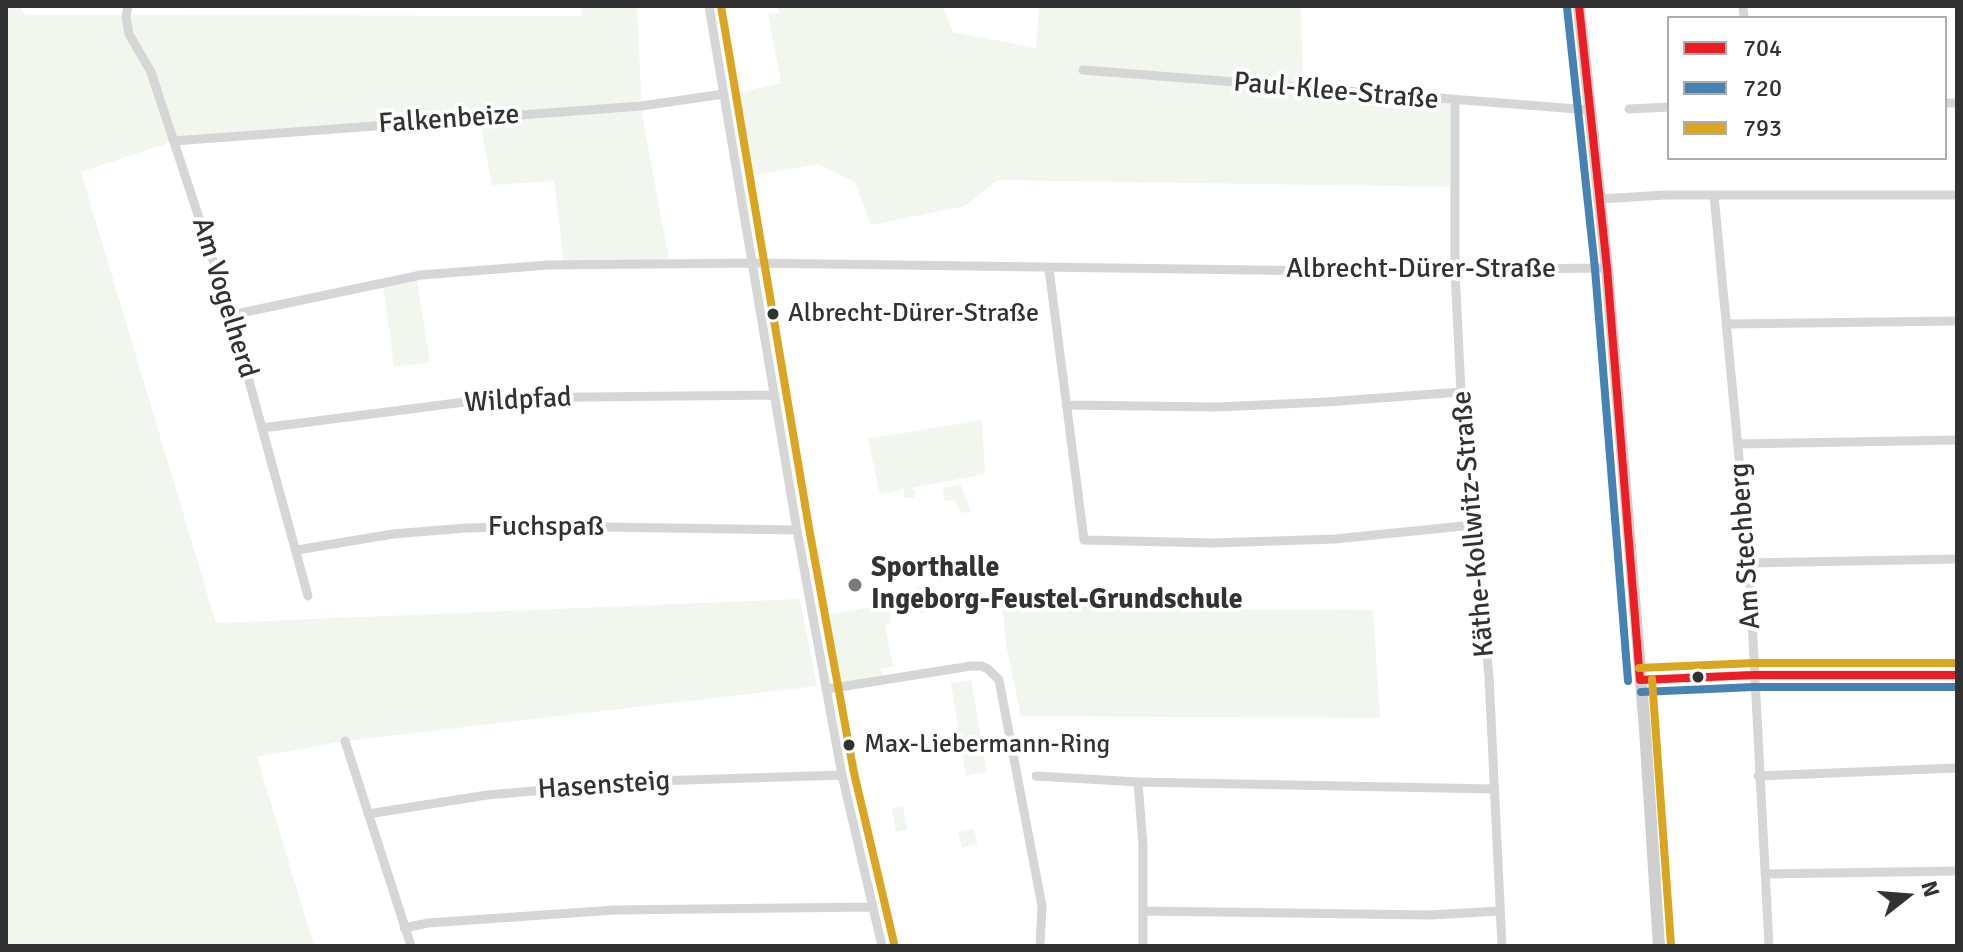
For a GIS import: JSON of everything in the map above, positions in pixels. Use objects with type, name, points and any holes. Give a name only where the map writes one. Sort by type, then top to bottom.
[{"type":"main road","points":[[1579,6],[1607,268],[1659,946]]},
{"type":"street","name":"Am Vogelherd","points":[[128,6],[129,34],[151,72],[231,315],[308,596]]},
{"type":"street","points":[[709,6],[797,530],[842,775],[882,946]]},
{"type":"street","name":"Paul-Klee-Straße","points":[[1083,70],[1590,110]]},
{"type":"street","name":"Falkenbeize","points":[[174,141],[641,106],[724,94]]},
{"type":"street","name":"Käthe-Kollwitz-Straße","points":[[1455,101],[1455,271],[1461,392],[1489,676],[1502,946]]},
{"type":"street","points":[[1629,109],[1667,107]]},
{"type":"street","points":[[1600,199],[1714,195],[1957,195]]},
{"type":"street","name":"Am Stechberg","points":[[1714,195],[1749,563],[1769,946]]},
{"type":"street","name":"Albrecht-Dürer-Straße","points":[[231,315],[385,281],[460,271],[548,265],[753,263],[1049,269],[1455,271],[1607,268]]},
{"type":"street","points":[[1049,269],[1084,540],[1213,543],[1320,540],[1473,525]]},
{"type":"street","points":[[1728,324],[1957,321]]},
{"type":"street","points":[[1066,405],[1217,407],[1461,392]]},
{"type":"street","name":"Wildpfad","points":[[262,428],[496,398],[775,395]]},
{"type":"street","points":[[1739,444],[1957,440]]},
{"type":"street","name":"Fuchspaß","points":[[297,550],[393,534],[466,528],[539,526],[797,530]]},
{"type":"street","points":[[1749,563],[1957,559]]},
{"type":"street","points":[[827,689],[956,667],[981,666],[992,671],[999,680],[1033,854],[1042,906],[1040,946]]},
{"type":"street","points":[[1640,680],[1754,675],[1957,675]]},
{"type":"street","points":[[345,741],[411,946]]},
{"type":"street","points":[[1758,776],[1957,768]]},
{"type":"street","name":"Hasensteig","points":[[368,814],[487,795],[656,781],[842,775]]},
{"type":"street","points":[[1036,776],[1138,782],[1493,789]]},
{"type":"street","points":[[1138,782],[1143,946]]},
{"type":"street","points":[[1765,874],[1957,871]]},
{"type":"street","points":[[404,928],[428,923],[588,912],[716,907],[871,907]]},
{"type":"street","points":[[1144,911],[1430,915],[1500,911]]},
{"type":"shaded area","points":[[6,6],[19,6],[26,15],[581,16],[582,6],[637,6],[642,115],[669,259],[564,263],[554,181],[492,185],[480,122],[174,141],[81,172],[216,623],[800,599],[817,686],[345,741],[257,757],[314,946],[6,946]]},
{"type":"shaded area","points":[[778,6],[942,6],[953,32],[1036,48],[1039,6],[1301,6],[1303,89],[1455,101],[1456,187],[998,180],[965,206],[871,225],[855,182],[818,164],[746,177],[731,94],[781,83],[768,13],[779,14]]},
{"type":"shaded area","points":[[417,280],[430,362],[394,367],[383,284]]},
{"type":"shaded area","points":[[982,420],[985,474],[912,488],[917,493],[913,498],[904,498],[904,489],[880,494],[868,439]]},
{"type":"shaded area","points":[[960,484],[971,511],[961,513],[955,500],[945,501],[943,489]]},
{"type":"shaded area","points":[[957,563],[960,577],[938,582],[935,568]]},
{"type":"shaded area","points":[[934,584],[939,610],[920,613],[916,588]]},
{"type":"shaded area","points":[[889,598],[891,623],[885,625],[893,664],[899,666],[881,668],[882,676],[839,683],[827,615],[875,606]]},
{"type":"shaded area","points":[[1002,602],[1162,609],[1373,610],[1380,718],[1021,716],[1006,644]]},
{"type":"shaded area","points":[[971,680],[987,772],[966,776],[951,683]]},
{"type":"shaded area","points":[[903,806],[907,830],[896,832],[892,808]]},
{"type":"shaded area","points":[[974,829],[977,844],[962,848],[958,832]]},
{"type":"transit line","name":"793","points":[[721,6],[809,528],[854,773],[894,943]]},
{"type":"transit line","name":"704","points":[[1579,6],[1607,268],[1640,680]]},
{"type":"transit line","name":"720","points":[[1567,7],[1595,269],[1628,681]]},
{"type":"transit line","name":"793","points":[[1639,668],[1754,663],[1957,663]]},
{"type":"transit line","name":"704","points":[[1640,680],[1754,675],[1957,675]]},
{"type":"transit line","name":"793","points":[[1652,679],[1671,945]]},
{"type":"transit line","name":"720","points":[[1641,692],[1754,687],[1957,687]]},
{"type":"place","name":"Albrecht-Dürer-Straße","points":[[773,314]]},
{"type":"place","name":"Sporthalle Ingeborg-Feustel-Grundschule","points":[[855,585]]},
{"type":"place","name":"Max-Liebermann-Ring","points":[[849,745]]}]
